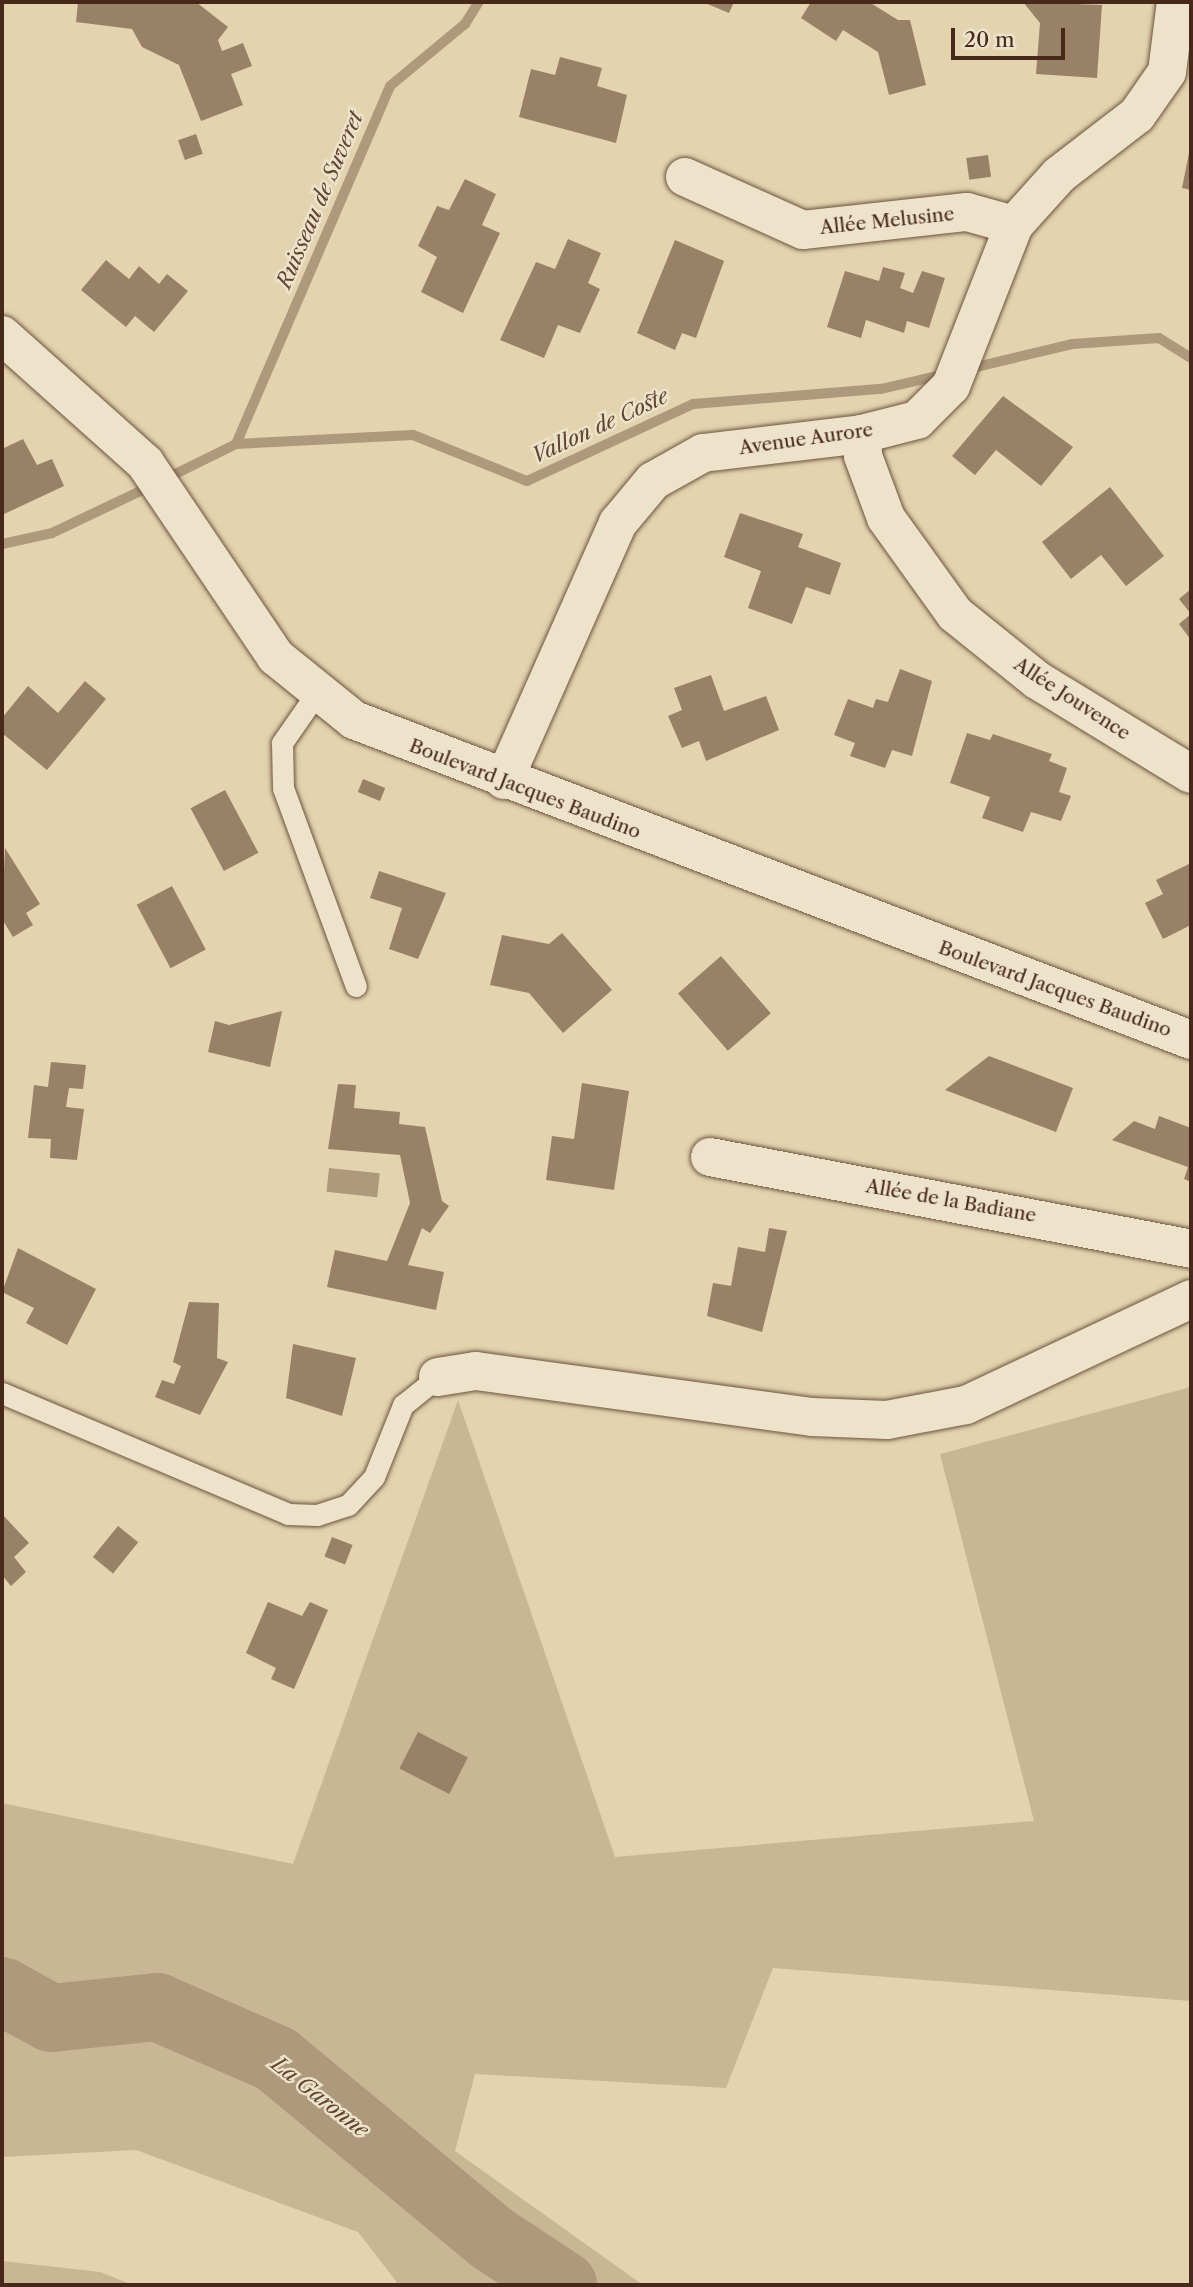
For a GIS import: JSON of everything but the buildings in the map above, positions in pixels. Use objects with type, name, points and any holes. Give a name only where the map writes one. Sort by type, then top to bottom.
[{"type":"street","name":"Avenue Aurore","points":[[504,780],[618,523],[653,481],[703,453],[862,435],[917,420],[951,387],[1014,225],[1059,175],[1137,115],[1179,73],[1176,2]]},
{"type":"street","name":"Allée Melusine","points":[[685,177],[803,230],[967,212],[1014,225]]},
{"type":"street","name":"Boulevard Jacques Baudino","points":[[2,335],[145,463],[276,657],[316,694],[354,720],[504,780],[1191,1040]]},
{"type":"street","name":"Allée Jouvence","points":[[862,435],[863,456],[886,518],[955,614],[1037,681],[1191,775]]},
{"type":"street","name":"Allée de la Badiane","points":[[710,1157],[1191,1249]]},
{"type":"street","points":[[439,1377],[476,1371],[812,1417],[887,1420],[966,1405],[1191,1299]]},
{"type":"lane","points":[[316,694],[282,743],[283,789],[356,986]]},
{"type":"lane","points":[[2,1394],[288,1514],[317,1515],[348,1505],[374,1477],[403,1405],[439,1377]]},
{"type":"shaded area","points":[[329,1168],[380,1173],[377,1197],[326,1192]]},
{"type":"shaded area","points":[[1191,1387],[1191,2001],[773,1968],[726,2088],[475,2074],[455,2151],[643,2285],[399,2285],[358,2232],[136,2150],[2,2157],[2,1803],[293,1864],[458,1400],[615,1857],[1034,1821],[940,1454]]},
{"type":"shaded area","points":[[2,2261],[100,2272],[133,2285],[2,2285]]},
{"type":"waterway","name":"Ruisseau de Suveret","points":[[236,444],[390,86],[465,24],[479,2]]},
{"type":"waterway","name":"Vallon de Coste","points":[[968,369],[1072,344],[1159,338],[1191,358]]},
{"type":"waterway","name":"Vallon de Coste","points":[[165,479],[236,444],[413,435],[527,481],[693,404],[881,389],[946,374]]},
{"type":"waterway","name":"Vallon de Coste","points":[[2,544],[52,533],[151,486]]},
{"type":"waterway","name":"La Garonne","points":[[2,1991],[51,2018],[157,2007],[276,2059],[493,2239],[563,2285]]}]
